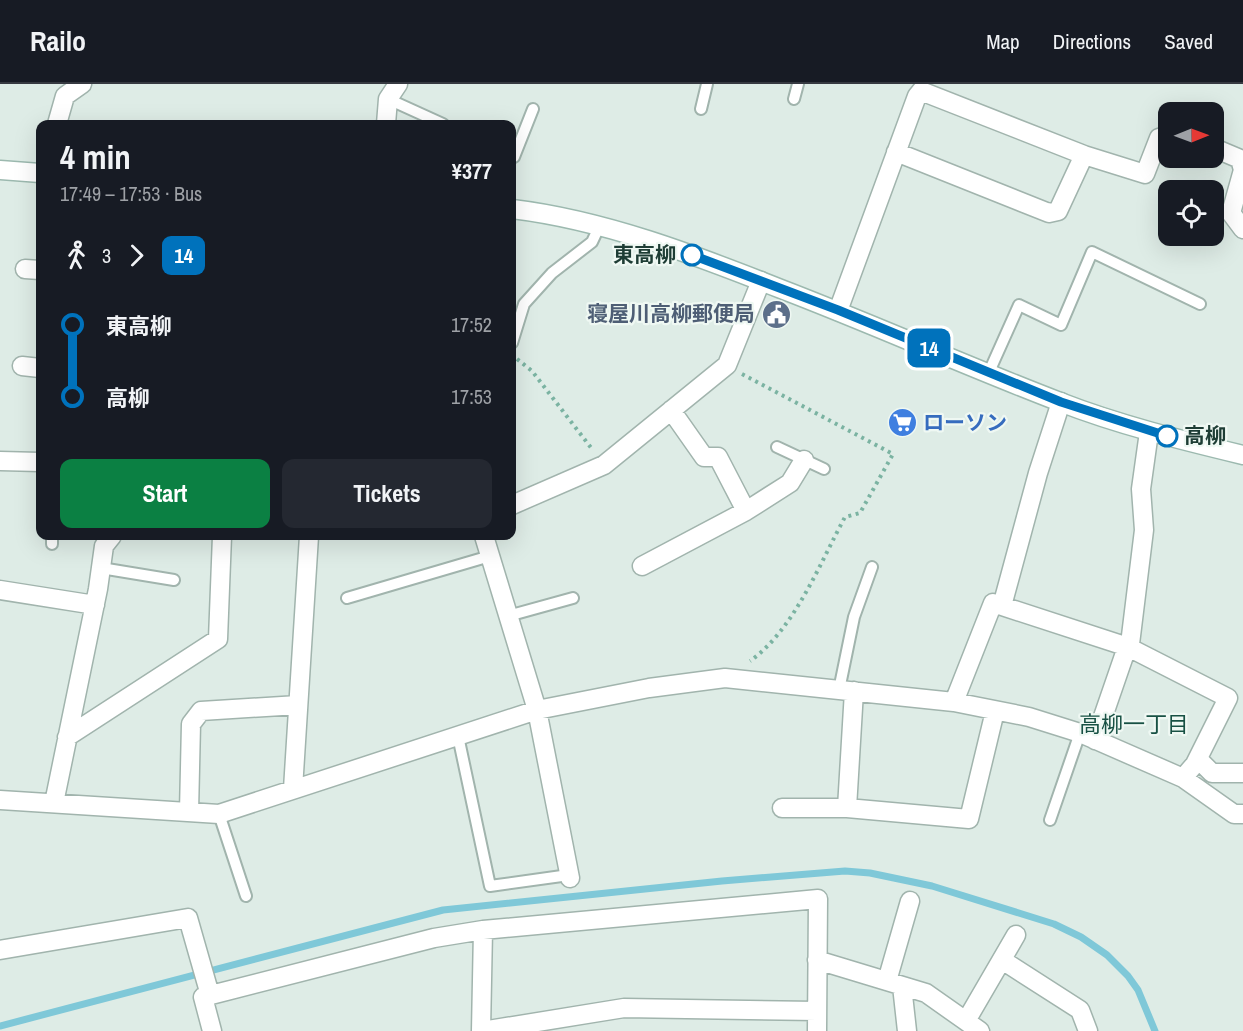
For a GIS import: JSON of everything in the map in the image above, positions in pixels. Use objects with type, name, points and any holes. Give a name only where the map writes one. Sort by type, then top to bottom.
[{"type":"street","points":[[58,120],[64,96],[82,84]]},
{"type":"street","points":[[838,310],[917,96],[921,91],[1083,155],[1145,174],[1158,141]]},
{"type":"street","points":[[387,120],[393,92]]},
{"type":"street","points":[[896,152],[1049,213],[1058,212],[1083,155]]},
{"type":"street","points":[[1224,152],[1240,159],[1243,170],[1231,213],[1243,229]]},
{"type":"street","points":[[0,170],[36,173]]},
{"type":"street","points":[[516,210],[566,218],[685,253],[838,310],[1061,402],[1149,432],[1243,455]]},
{"type":"street","points":[[516,503],[604,465],[727,365],[761,281]]},
{"type":"street","points":[[1002,606],[1038,473],[1061,402]]},
{"type":"street","points":[[671,410],[704,457],[718,457],[746,511]]},
{"type":"street","points":[[1087,737],[1130,644],[1144,530],[1141,489],[1149,432]]},
{"type":"street","points":[[642,566],[746,511],[790,483],[804,460]]},
{"type":"street","points":[[0,461],[36,462]]},
{"type":"street","points":[[54,803],[95,605],[104,546],[109,540]]},
{"type":"street","points":[[67,737],[218,639],[222,540]]},
{"type":"street","points":[[293,789],[309,540]]},
{"type":"street","points":[[485,540],[537,710],[569,877]]},
{"type":"street","points":[[0,590],[95,605]]},
{"type":"street","points":[[954,702],[993,603],[1128,647],[1228,698],[1198,759],[1183,778]]},
{"type":"street","points":[[0,800],[219,814],[537,710],[649,688],[725,678],[954,702],[1029,717],[1087,737],[1183,778],[1234,814],[1243,814]]},
{"type":"street","points":[[847,691],[847,808]]},
{"type":"street","points":[[189,812],[191,724],[201,711],[298,705]]},
{"type":"street","points":[[782,808],[847,808],[969,819],[995,711]]},
{"type":"street","points":[[1198,759],[1212,772],[1243,773]]},
{"type":"street","points":[[212,1031],[203,997],[210,993],[434,938],[483,930],[818,899],[817,1031]]},
{"type":"street","points":[[907,1031],[895,984],[910,901]]},
{"type":"street","points":[[0,950],[188,918],[210,993]]},
{"type":"street","points":[[483,930],[481,1031],[624,1008],[817,1011]]},
{"type":"street","points":[[817,960],[926,993],[973,1026],[1016,934]]},
{"type":"street","points":[[1002,960],[1080,1010],[1088,1031]]},
{"type":"lane","points":[[701,109],[707,84]]},
{"type":"lane","points":[[795,99],[798,84]]},
{"type":"lane","points":[[393,92],[437,120]]},
{"type":"lane","points":[[516,152],[533,109]]},
{"type":"lane","points":[[516,330],[524,304],[552,273],[592,242],[599,227]]},
{"type":"lane","points":[[989,372],[1019,305],[1061,325],[1092,252],[1200,304]]},
{"type":"lane","points":[[777,447],[824,469]]},
{"type":"lane","points":[[347,598],[490,556]]},
{"type":"lane","points":[[847,691],[854,617],[872,567]]},
{"type":"lane","points":[[101,568],[174,580]]},
{"type":"lane","points":[[508,616],[573,598]]},
{"type":"lane","points":[[458,736],[490,886],[569,877]]},
{"type":"lane","points":[[1050,820],[1087,737]]},
{"type":"lane","points":[[219,814],[246,896]]},
{"type":"path","points":[[516,357],[532,371],[604,465]]},
{"type":"path","points":[[725,678],[756,656],[779,634],[802,597],[845,516],[860,513],[893,454],[727,365]]},
{"type":"waterway","points":[[0,1026],[443,910],[722,881],[845,871],[870,873],[932,886],[1054,924],[1081,937],[1107,955],[1128,976],[1138,990],[1155,1031]]},
{"type":"bus line","name":"14","points":[[692,255],[838,310],[1061,402],[1167,436]]},
{"type":"place","name":"東高柳","points":[[692,255]]},
{"type":"place","name":"寝屋川高柳郵便局","points":[[776,314]]},
{"type":"place","name":"ローソン","points":[[902,423]]},
{"type":"place","name":"高柳","points":[[1167,436]]},
{"type":"district","name":"高柳一丁目","points":[[1134,724]]}]
